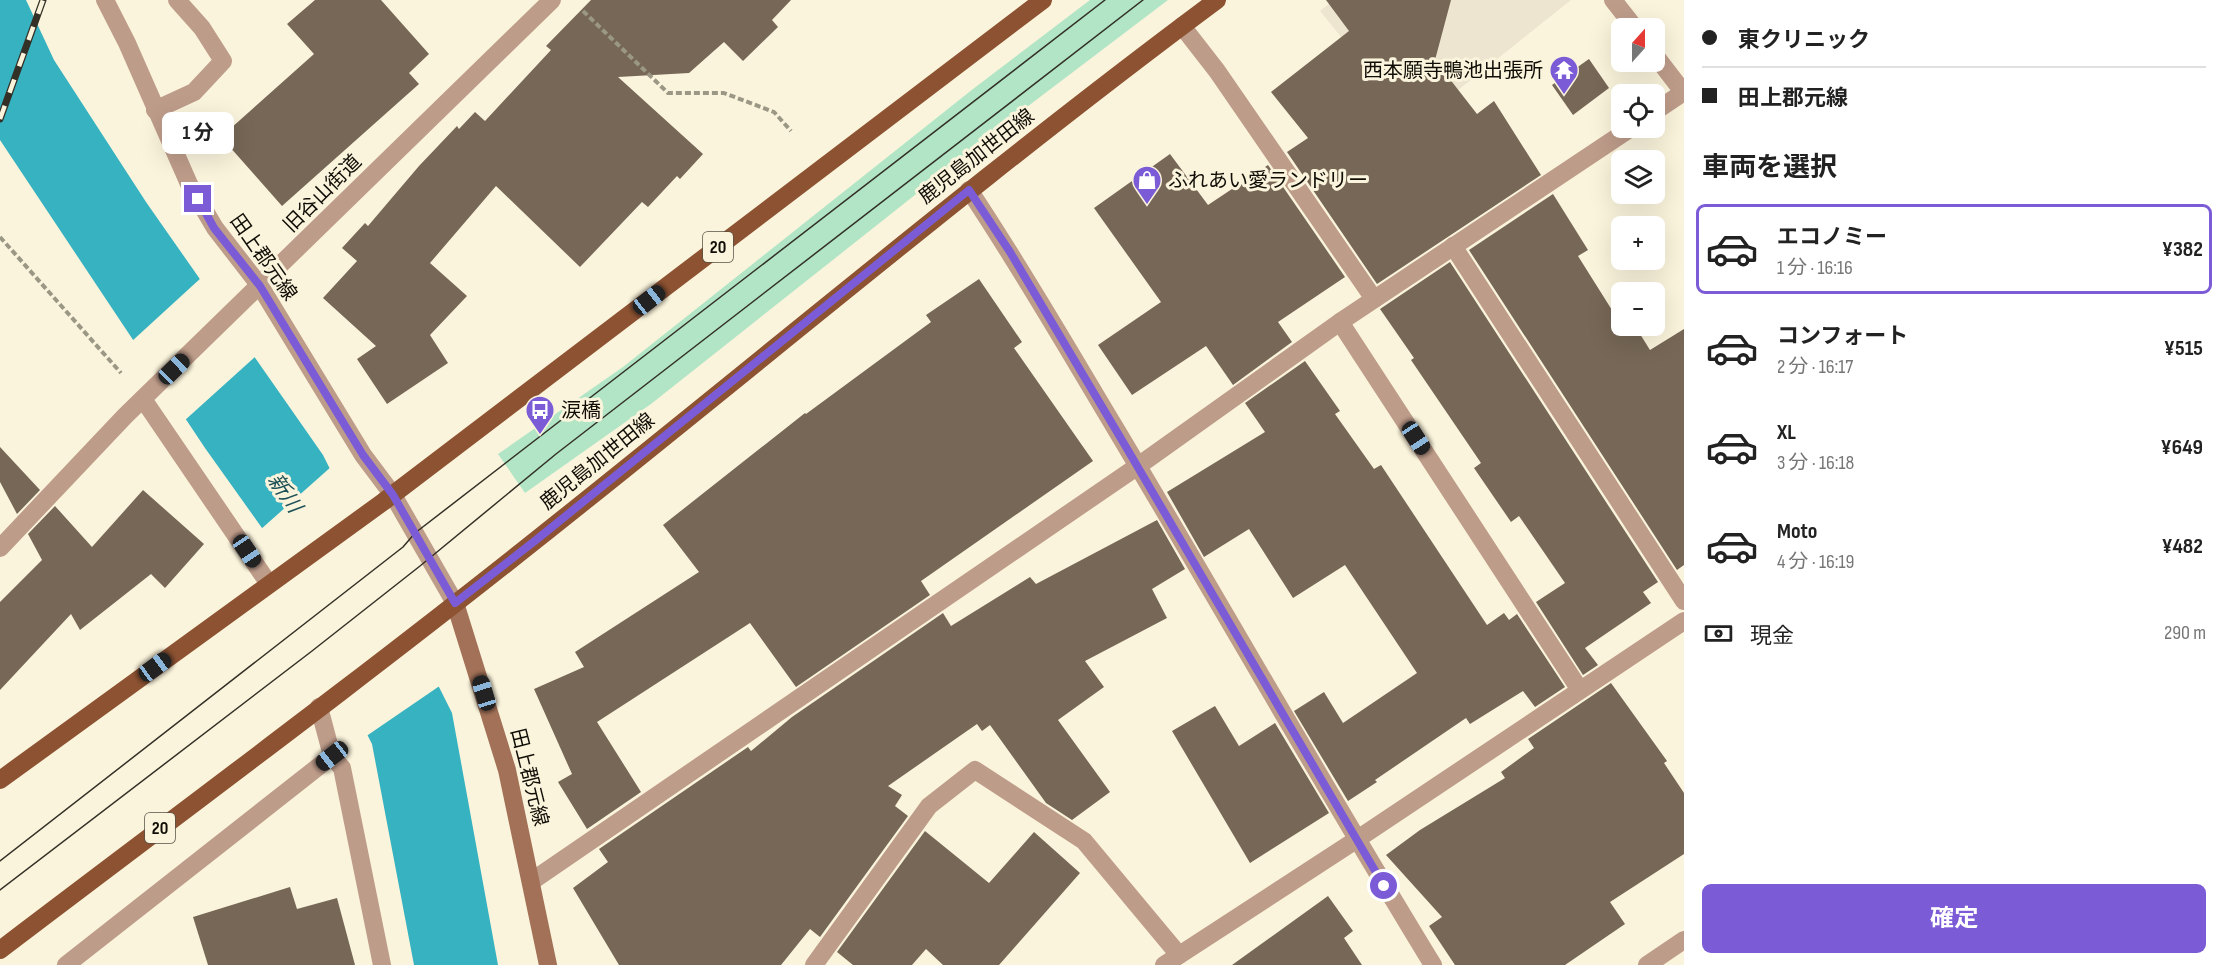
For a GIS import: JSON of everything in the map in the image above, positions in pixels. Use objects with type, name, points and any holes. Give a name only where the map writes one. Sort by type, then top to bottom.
[{"type":"main road","name":"20","points":[[0,780],[388,498],[1043,0]]},
{"type":"main road","name":"鹿児島加世田線","points":[[0,950],[439,617],[969,190],[1217,0]]},
{"type":"street","name":"田上郡元線","points":[[105,0],[189,184],[214,228],[260,286],[388,498],[455,603],[507,770],[549,965]]},
{"type":"street","points":[[155,110],[194,92],[223,61],[202,28],[177,0]]},
{"type":"street","name":"旧谷山街道","points":[[0,548],[143,399],[552,0]]},
{"type":"street","points":[[1613,0],[1627,18]]},
{"type":"street","points":[[1182,26],[1217,70],[1374,299]]},
{"type":"street","points":[[1665,68],[1684,92],[1665,105]]},
{"type":"street","points":[[532,881],[1138,466],[1340,322],[1616,138]]},
{"type":"street","points":[[969,190],[1005,244],[1138,466],[1356,840],[1433,965]]},
{"type":"street","points":[[1453,246],[1684,601]]},
{"type":"street","points":[[1340,322],[1580,690]]},
{"type":"street","points":[[143,399],[276,579]]},
{"type":"street","points":[[814,965],[929,806],[975,770],[1084,841],[1172,960],[1684,621]]},
{"type":"street","points":[[319,707],[332,756],[342,768],[382,965]]},
{"type":"street","points":[[66,965],[332,756]]},
{"type":"street","points":[[1647,965],[1684,940]]},
{"type":"path","points":[[580,8],[668,93],[723,93],[774,112],[791,131]]},
{"type":"path","points":[[0,237],[143,399]]},
{"type":"shaded area","points":[[1334,0],[1571,0],[1413,126],[1320,11]]},
{"type":"green space","points":[[1090,0],[1168,0],[1002,126],[651,404],[525,493],[498,454],[623,367],[973,89]]},
{"type":"water","name":"新川","points":[[0,0],[26,0],[54,60],[146,202],[323,455],[452,713],[498,965],[414,965],[372,744],[262,528],[205,448],[0,140]]},
{"type":"pier","points":[[202,277],[257,355],[184,421],[131,342]]},
{"type":"pier","points":[[332,466],[441,685],[365,737],[260,530]]},
{"type":"building","points":[[315,0],[381,0],[429,54],[409,73],[419,84],[282,206],[221,137],[314,54],[287,24]]},
{"type":"building","points":[[591,0],[791,0],[772,20],[778,27],[743,61],[724,42],[689,73],[618,77],[703,154],[680,179],[677,176],[648,207],[642,202],[580,267],[496,186],[430,263],[467,296],[430,335],[448,363],[387,404],[357,359],[376,346],[323,298],[357,261],[342,248],[365,223],[368,226],[457,126],[459,129],[475,112],[485,121],[551,50],[546,46]]},
{"type":"building","points":[[1326,0],[1451,0],[1435,60],[1477,114],[1494,101],[1541,175],[1377,284],[1287,152],[1308,138],[1271,92],[1349,31]]},
{"type":"building","points":[[1589,59],[1609,88],[1573,115],[1552,85]]},
{"type":"building","points":[[1170,154],[1208,205],[1268,165],[1345,277],[1278,322],[1292,342],[1233,385],[1206,346],[1132,395],[1098,345],[1161,302],[1094,208]]},
{"type":"building","points":[[1553,194],[1588,250],[1578,256],[1611,308],[1611,336],[1641,336],[1650,350],[1684,329],[1684,565],[1677,570],[1469,250]]},
{"type":"building","points":[[1450,262],[1658,582],[1643,592],[1651,603],[1585,648],[1598,665],[1583,675],[1536,602],[1565,583],[1519,516],[1511,522],[1474,468],[1481,463],[1411,360],[1414,358],[1380,309]]},
{"type":"building","points":[[979,279],[1022,342],[1014,348],[1093,461],[921,581],[930,595],[796,687],[750,623],[597,722],[641,792],[587,829],[558,782],[572,774],[534,689],[584,667],[575,652],[699,572],[663,525],[805,413],[931,322],[926,315]]},
{"type":"building","points":[[1305,361],[1340,411],[1335,414],[1374,469],[1381,465],[1487,625],[1504,613],[1509,620],[1517,614],[1565,687],[1535,707],[1523,691],[1470,724],[1466,718],[1348,801],[1294,711],[1324,692],[1343,723],[1417,673],[1345,565],[1293,598],[1249,529],[1204,557],[1167,492],[1265,432],[1245,403]]},
{"type":"building","points":[[0,447],[40,490],[17,514],[0,482]]},
{"type":"building","points":[[143,490],[204,544],[165,588],[151,574],[80,630],[71,614],[0,690],[0,602],[42,560],[28,534],[55,506],[92,547]]},
{"type":"building","points":[[1157,520],[1185,569],[1152,589],[1167,618],[1085,661],[1104,687],[1058,720],[1110,792],[1072,820],[1046,803],[990,725],[982,731],[977,724],[888,786],[902,795],[895,806],[908,816],[820,937],[810,929],[781,965],[619,965],[573,888],[608,862],[599,849],[748,747],[751,751],[792,717],[943,613],[951,626],[1030,577],[1036,584]]},
{"type":"building","points":[[1611,683],[1667,761],[1664,763],[1684,793],[1684,854],[1610,902],[1625,924],[1565,965],[1455,965],[1429,926],[1442,917],[1386,855],[1420,830],[1505,778],[1501,772],[1534,748],[1528,739]]},
{"type":"building","points":[[1215,706],[1239,746],[1275,723],[1329,813],[1250,863],[1172,731]]},
{"type":"building","points":[[925,831],[989,883],[1034,832],[1080,873],[999,965],[943,965],[926,949],[912,965],[853,965],[837,952]]},
{"type":"building","points":[[290,887],[297,909],[337,898],[355,965],[208,965],[193,917]]},
{"type":"building","points":[[1328,896],[1353,931],[1344,938],[1362,965],[1232,965]]},
{"type":"tram line","points":[[0,861],[403,547],[415,533],[1105,0]]},
{"type":"tram line","points":[[0,890],[312,651],[556,454],[1143,0]]},
{"type":"railway","points":[[0,119],[43,0]]},
{"type":"place","name":"西本願寺鴨池出張所","points":[[1564,96]]},
{"type":"place","name":"ふれあい愛ランドリー","points":[[1147,206]]},
{"type":"place","name":"涙橋","points":[[540,436]]},
{"type":"route","points":[[198,199],[214,228],[260,286],[363,455],[393,495],[455,603],[969,190],[1010,252],[1384,886]]}]
